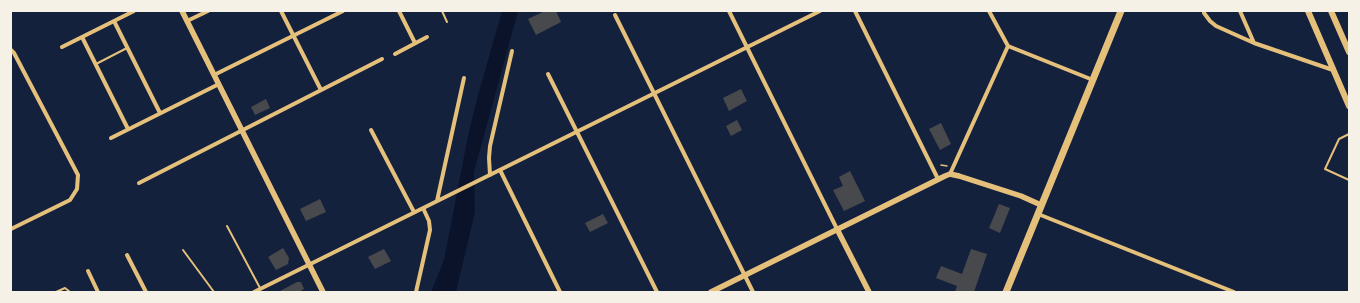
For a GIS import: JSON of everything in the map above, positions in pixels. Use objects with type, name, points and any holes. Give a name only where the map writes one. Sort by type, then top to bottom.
[{"type":"main road","points":[[1007,292],[1121,11]]},
{"type":"main road","points":[[1308,11],[1349,106]]},
{"type":"main road","points":[[1331,11],[1349,52]]},
{"type":"street","points":[[62,47],[134,11]]},
{"type":"street","points":[[182,11],[323,292]]},
{"type":"street","points":[[187,21],[208,11]]},
{"type":"street","points":[[281,11],[321,90]]},
{"type":"street","points":[[214,75],[343,11]]},
{"type":"street","points":[[400,11],[416,43]]},
{"type":"street","points":[[729,11],[869,292]]},
{"type":"street","points":[[254,292],[820,11]]},
{"type":"street","points":[[855,11],[938,179]]},
{"type":"street","points":[[989,11],[1008,46],[1093,80]]},
{"type":"street","points":[[1204,11],[1210,21],[1216,26],[1254,42],[1333,70]]},
{"type":"street","points":[[1240,11],[1254,42]]},
{"type":"street","points":[[615,15],[753,292]]},
{"type":"street","points":[[114,21],[160,113]]},
{"type":"street","points":[[82,37],[128,130]]},
{"type":"street","points":[[395,54],[427,37]]},
{"type":"street","points":[[950,174],[1008,46]]},
{"type":"street","points":[[11,50],[14,53],[78,175],[78,189],[70,200],[11,230]]},
{"type":"street","points":[[490,175],[490,146],[512,51]]},
{"type":"street","points":[[139,183],[382,59]]},
{"type":"street","points":[[548,74],[657,292]]},
{"type":"street","points":[[437,201],[464,78]]},
{"type":"street","points":[[111,138],[219,84]]},
{"type":"street","points":[[371,130],[414,212]]},
{"type":"street","points":[[500,170],[560,292]]},
{"type":"street","points":[[711,292],[950,174],[1021,196],[1042,205]]},
{"type":"street","points":[[416,292],[430,230],[429,221],[423,208]]},
{"type":"street","points":[[1038,214],[1234,292]]},
{"type":"street","points":[[127,256],[146,292]]},
{"type":"street","points":[[88,271],[98,292]]},
{"type":"lane","points":[[442,11],[447,22]]},
{"type":"lane","points":[[95,64],[127,48]]},
{"type":"lane","points":[[1349,134],[1339,139],[1325,169],[1349,180]]},
{"type":"lane","points":[[227,226],[260,289]]},
{"type":"lane","points":[[183,250],[214,292]]},
{"type":"lane","points":[[56,292],[64,288],[70,292]]},
{"type":"water","points":[[502,11],[518,11],[474,172],[475,212],[456,292],[431,292],[444,260],[468,136]]},
{"type":"building","points":[[545,11],[556,11],[561,22],[536,35],[528,19]]},
{"type":"building","points":[[741,89],[747,101],[729,111],[723,98]]},
{"type":"building","points":[[266,99],[270,108],[255,115],[251,107]]},
{"type":"building","points":[[737,120],[742,130],[731,136],[726,126]]},
{"type":"building","points":[[941,123],[951,144],[940,150],[929,129]]},
{"type":"building","points":[[850,171],[865,201],[844,211],[833,190],[843,186],[839,177]]},
{"type":"building","points":[[320,199],[326,212],[306,221],[300,209]]},
{"type":"building","points":[[999,204],[1010,208],[1000,233],[989,228]]},
{"type":"building","points":[[603,214],[608,223],[590,232],[585,223]]},
{"type":"building","points":[[283,248],[289,258],[288,264],[276,270],[268,257]]},
{"type":"building","points":[[384,249],[391,261],[375,269],[368,257]]},
{"type":"building","points":[[971,249],[987,254],[974,292],[955,292],[957,286],[936,278],[941,266],[962,274]]},
{"type":"building","points":[[297,282],[301,282],[304,289],[299,292],[280,292],[280,291]]}]
